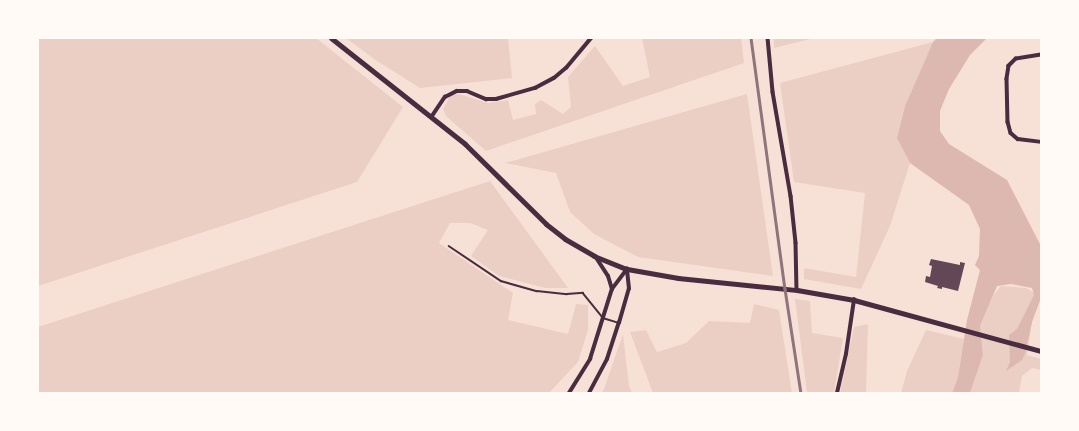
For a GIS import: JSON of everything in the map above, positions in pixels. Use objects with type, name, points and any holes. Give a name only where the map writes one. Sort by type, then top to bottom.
[{"type":"main road","points":[[332,38],[432,116],[488,164],[546,224],[565,239],[594,256],[627,269],[678,278],[797,290],[854,300],[1041,351]]},
{"type":"street","points":[[432,116],[445,97],[457,91],[467,91],[486,99],[496,99],[535,88],[554,78],[566,68],[591,38]]},
{"type":"street","points":[[768,38],[773,92],[794,222],[797,290]]},
{"type":"street","points":[[1041,55],[1016,59],[1009,66],[1007,79],[1008,122],[1011,133],[1022,141],[1041,142]]},
{"type":"street","points":[[594,256],[608,276],[612,289]]},
{"type":"street","points":[[569,393],[590,359],[612,289],[627,269]]},
{"type":"street","points":[[589,393],[607,359],[619,323],[629,289],[627,269]]},
{"type":"street","points":[[837,393],[846,354],[854,300]]},
{"type":"lane","points":[[448,246],[501,281],[538,292],[582,294],[603,318],[619,323]]},
{"type":"shaded area","points":[[38,38],[316,38],[403,107],[357,182],[38,286]]},
{"type":"shaded area","points":[[346,38],[508,38],[512,78],[420,88],[374,59]]},
{"type":"shaded area","points":[[642,38],[741,38],[744,63],[486,151],[446,116],[443,109],[450,96],[459,94],[488,103],[508,100],[513,120],[536,114],[535,104],[541,100],[563,114],[571,107],[568,77],[595,46],[623,86],[650,77]]},
{"type":"shaded area","points":[[774,38],[814,38],[774,48]]},
{"type":"shaded area","points":[[937,38],[987,38],[970,55],[949,89],[940,111],[940,131],[949,144],[1007,180],[1041,246],[1041,298],[1032,322],[1025,354],[1022,360],[1006,371],[1010,362],[1009,335],[1017,329],[1034,295],[1032,288],[1011,284],[997,286],[980,326],[983,355],[970,393],[952,393],[958,377],[967,320],[980,270],[975,265],[979,256],[980,229],[969,205],[910,163],[897,138],[905,106],[933,42]]},
{"type":"shaded area","points":[[933,42],[905,106],[897,137],[910,163],[890,226],[861,289],[804,279],[804,268],[856,277],[865,193],[794,182],[780,83]]},
{"type":"shaded area","points":[[747,94],[773,276],[638,257],[594,234],[570,212],[556,173],[505,163]]},
{"type":"shaded area","points":[[490,181],[568,288],[545,288],[499,276],[471,256],[488,230],[470,223],[450,223],[439,243],[513,293],[508,320],[568,334],[576,304],[588,305],[588,330],[578,362],[549,393],[38,393],[38,327]]},
{"type":"shaded area","points":[[1001,286],[1026,288],[1036,294],[1027,355],[1041,359],[1041,370],[1032,368],[1022,376],[1019,393],[970,393],[983,355],[980,326],[993,296]]},
{"type":"shaded area","points":[[795,299],[810,301],[812,333],[843,338],[834,393],[807,393]]},
{"type":"shaded area","points":[[754,304],[779,310],[792,393],[653,393],[630,332],[646,330],[657,352],[686,343],[709,321],[750,323]]},
{"type":"shaded area","points":[[868,324],[866,393],[840,393],[854,327]]},
{"type":"shaded area","points":[[926,330],[964,339],[958,377],[952,393],[901,393],[907,371]]},
{"type":"shaded area","points":[[623,334],[629,386],[632,393],[601,393],[604,389]]},
{"type":"building","points":[[931,259],[960,265],[960,262],[965,263],[958,291],[942,287],[942,289],[937,288],[938,286],[925,282],[926,276],[930,277],[932,266],[929,265]]},
{"type":"railway","points":[[751,38],[785,289],[801,393]]}]
